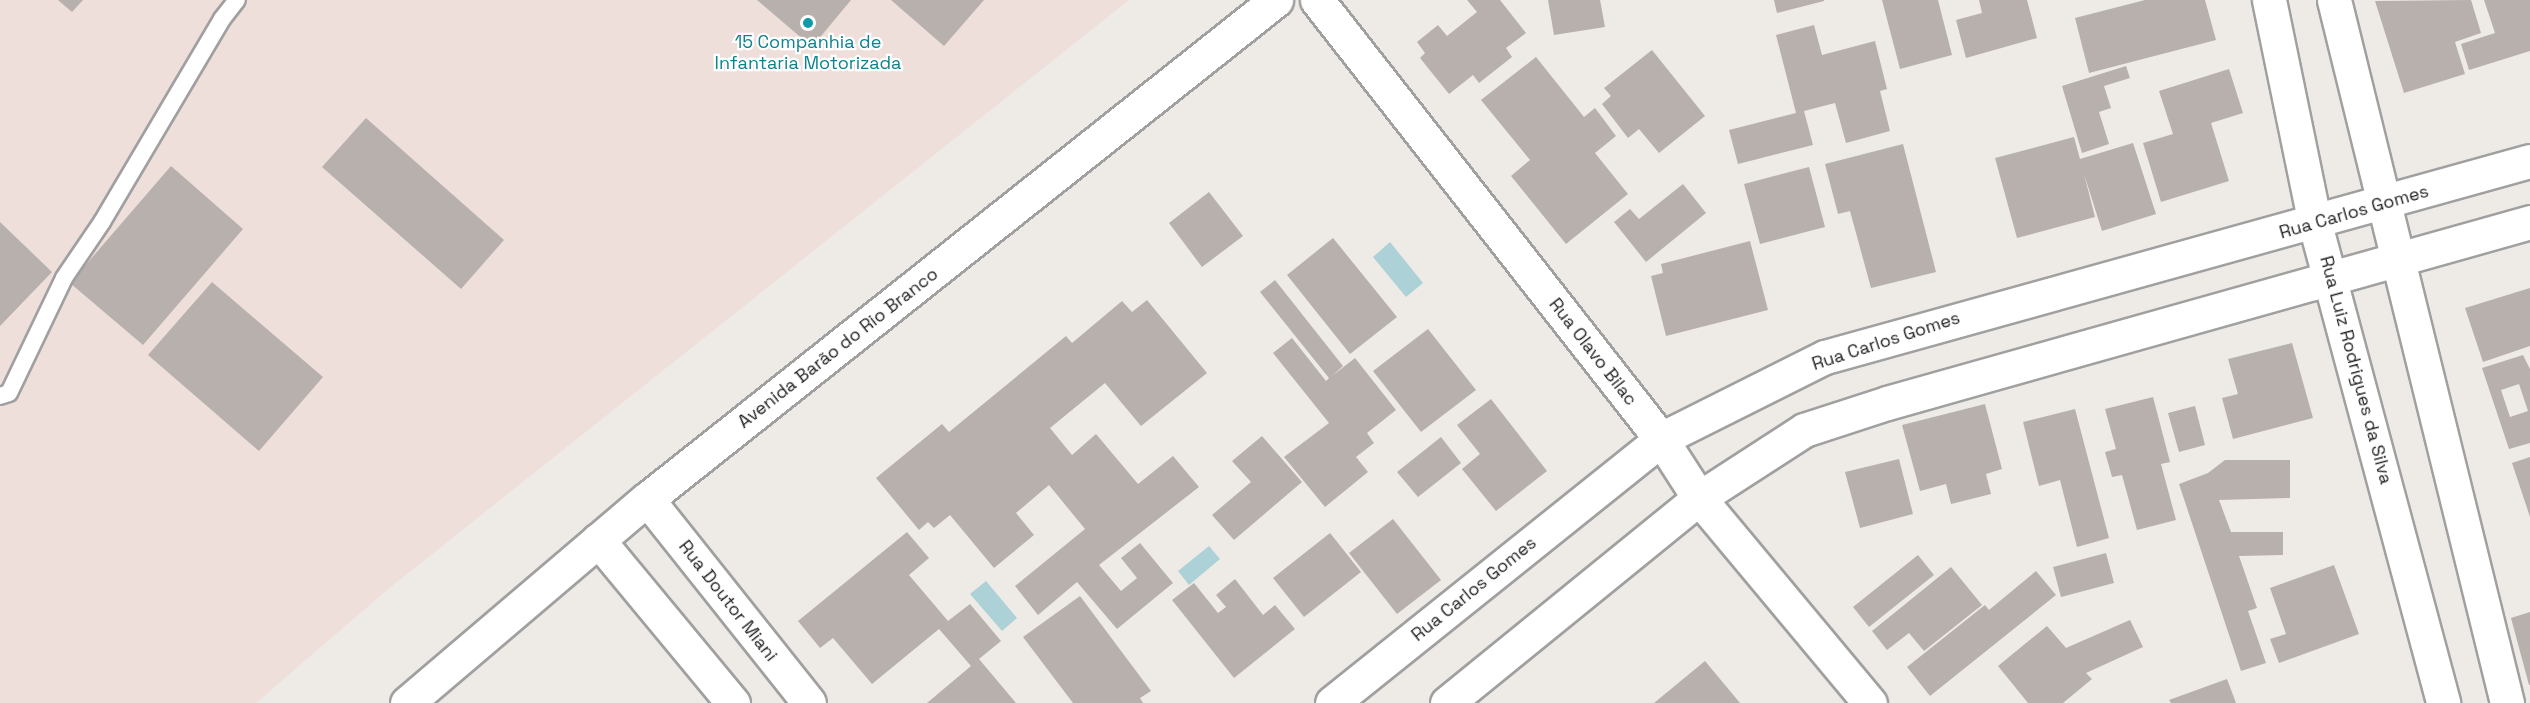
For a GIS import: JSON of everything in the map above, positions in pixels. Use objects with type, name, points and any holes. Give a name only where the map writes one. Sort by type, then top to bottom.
[{"type":"street","name":"Avenida Barão do Rio Branco","points":[[407,703],[647,499],[1276,0]]},
{"type":"street","name":"Rua Olavo Bilac","points":[[1317,0],[1660,439],[1700,498],[1870,703]]},
{"type":"street","name":"Rua Luiz Rodrigues da Silva","points":[[2269,0],[2315,224],[2332,278],[2443,703]]},
{"type":"street","points":[[2334,0],[2400,259],[2507,703]]},
{"type":"street","name":"Rua Carlos Gomes","points":[[1332,703],[1660,439],[1825,357],[2315,224],[2530,161]]},
{"type":"street","points":[[1448,703],[1700,498],[1804,430],[1887,403],[2530,222]]},
{"type":"street","name":"Rua Doutor Miani","points":[[647,499],[809,703]]},
{"type":"street","points":[[598,540],[733,703]]},
{"type":"lane","points":[[0,396],[9,393],[64,278],[102,222],[222,19],[237,0]]},
{"type":"shaded area","name":"15 Companhia de Infantaria Motorizada","points":[[0,0],[1129,0],[387,590],[256,703],[0,703]]},
{"type":"water","points":[[1390,242],[1423,283],[1406,297],[1373,257]]},
{"type":"water","points":[[1209,546],[1220,559],[1189,585],[1178,571]]},
{"type":"water","points":[[986,581],[1017,618],[1002,631],[970,594]]},
{"type":"building","points":[[58,0],[83,0],[72,12]]},
{"type":"building","name":"15 Companhia de Infantaria Motorizada","points":[[757,0],[851,0],[812,47]]},
{"type":"building","points":[[891,0],[984,0],[944,46]]},
{"type":"building","points":[[1467,0],[1500,0],[1526,33],[1506,48],[1512,57],[1479,83],[1473,75],[1449,94],[1420,58],[1425,53],[1417,42],[1438,25],[1447,36],[1477,12]]},
{"type":"building","points":[[1548,0],[1600,0],[1605,27],[1554,35]]},
{"type":"building","points":[[1774,0],[1824,0],[1824,1],[1777,13]]},
{"type":"building","points":[[1882,0],[1938,0],[1952,55],[1900,69]]},
{"type":"building","points":[[1979,0],[2027,0],[2037,38],[1966,58],[1956,20],[1982,13]]},
{"type":"building","points":[[2145,0],[2205,0],[2216,40],[2089,73],[2075,18]]},
{"type":"building","points":[[2471,0],[2481,33],[2455,42],[2465,74],[2404,93],[2375,1]]},
{"type":"building","points":[[2484,0],[2530,0],[2530,51],[2469,70],[2461,44],[2495,33]]},
{"type":"building","points":[[1814,25],[1822,55],[1875,41],[1887,89],[1880,91],[1890,131],[1846,143],[1835,103],[1804,111],[1813,145],[1738,164],[1729,130],[1796,113],[1776,35]]},
{"type":"building","points":[[1652,50],[1705,116],[1659,153],[1639,129],[1628,138],[1602,104],[1611,96],[1604,88]]},
{"type":"building","points":[[1536,57],[1584,117],[1595,108],[1616,136],[1595,153],[1628,194],[1566,244],[1511,176],[1530,160],[1481,100]]},
{"type":"building","points":[[2126,66],[2130,78],[2104,86],[2111,108],[2099,112],[2109,144],[2082,153],[2062,86]]},
{"type":"building","points":[[2229,69],[2243,113],[2211,123],[2229,181],[2161,202],[2143,143],[2173,134],[2159,91]]},
{"type":"building","points":[[366,118],[504,240],[461,289],[322,167]]},
{"type":"building","points":[[2074,137],[2080,159],[2133,143],[2156,214],[2102,231],[2084,174],[2095,217],[2017,238],[1995,158]]},
{"type":"building","points":[[1903,144],[1936,272],[1871,288],[1850,211],[1838,214],[1825,164]]},
{"type":"building","points":[[171,166],[243,229],[143,345],[70,283]]},
{"type":"building","points":[[1809,167],[1825,227],[1760,244],[1744,184]]},
{"type":"building","points":[[1683,184],[1706,213],[1646,262],[1614,222],[1630,209],[1639,219]]},
{"type":"building","points":[[1209,192],[1243,236],[1202,267],[1169,223]]},
{"type":"building","points":[[0,222],[52,272],[0,326]]},
{"type":"building","points":[[1333,238],[1397,317],[1350,354],[1287,275]]},
{"type":"building","points":[[1750,241],[1768,310],[1666,336],[1651,276],[1663,273],[1661,264]]},
{"type":"building","points":[[1275,280],[1343,366],[1332,376],[1355,358],[1396,410],[1367,433],[1374,443],[1356,457],[1368,472],[1325,507],[1284,457],[1329,423],[1273,353],[1292,338],[1326,381],[1329,378],[1260,292]]},
{"type":"building","points":[[212,282],[323,377],[259,451],[148,355]]},
{"type":"building","points":[[2530,288],[2530,346],[2483,362],[2465,308]]},
{"type":"building","points":[[1147,300],[1207,373],[1141,426],[1105,383],[1050,428],[1072,455],[1096,434],[1138,484],[1173,456],[1199,487],[1099,565],[1121,591],[1137,578],[1121,558],[1140,543],[1173,583],[1117,629],[1077,582],[1038,615],[1015,586],[1085,529],[1049,485],[1016,513],[1034,535],[994,568],[950,515],[934,528],[928,522],[919,530],[876,478],[942,424],[949,432],[1066,336],[1072,343],[1122,301],[1132,312]]},
{"type":"building","points":[[1428,329],[1476,390],[1421,432],[1373,371]]},
{"type":"building","points":[[2292,343],[2313,418],[2233,439],[2222,398],[2238,394],[2228,359]]},
{"type":"building","points":[[2523,355],[2530,369],[2530,443],[2509,449],[2482,368]],"holes":[[[2519,384],[2528,411],[2510,417],[2501,390]]]},
{"type":"building","points":[[2153,397],[2170,462],[2161,464],[2176,520],[2137,530],[2122,475],[2112,477],[2105,452],[2116,449],[2105,409]]},
{"type":"building","points":[[1491,399],[1547,471],[1496,511],[1462,469],[1480,454],[1457,425]]},
{"type":"building","points":[[1985,404],[2002,469],[1986,474],[1991,494],[1951,504],[1946,484],[1920,491],[1902,425]]},
{"type":"building","points":[[2195,406],[2205,445],[2179,452],[2168,413]]},
{"type":"building","points":[[2075,409],[2109,538],[2077,547],[2060,480],[2039,486],[2023,422]]},
{"type":"building","points":[[1262,436],[1302,482],[1234,540],[1212,515],[1251,482],[1232,461]]},
{"type":"building","points":[[1441,437],[1461,463],[1418,497],[1397,472]]},
{"type":"building","points":[[2530,457],[2530,517],[2512,463]]},
{"type":"building","points":[[1899,459],[1913,514],[1860,528],[1845,472]]},
{"type":"building","points":[[2225,460],[2290,460],[2290,498],[2219,500],[2231,532],[2283,532],[2283,555],[2239,556],[2257,608],[2248,611],[2266,663],[2241,671],[2179,484],[2208,473]]},
{"type":"building","points":[[1393,519],[1441,580],[1397,614],[1349,553]]},
{"type":"building","points":[[907,532],[929,558],[909,575],[948,621],[970,604],[1001,641],[979,659],[1016,703],[927,703],[971,666],[939,629],[872,684],[833,638],[820,648],[798,621]]},
{"type":"building","points":[[1330,533],[1361,572],[1304,617],[1273,578]]},
{"type":"building","points":[[2106,553],[2114,583],[2061,597],[2053,567]]},
{"type":"building","points":[[1918,555],[1934,575],[1869,627],[1853,607]]},
{"type":"building","points":[[2334,565],[2359,634],[2279,663],[2270,639],[2286,634],[2270,588]]},
{"type":"building","points":[[1951,567],[1982,605],[1924,651],[1909,633],[1887,650],[1872,631]]},
{"type":"building","points":[[2036,571],[2056,595],[1930,696],[1907,667],[1985,605],[1989,610]]},
{"type":"building","points":[[1235,579],[1263,615],[1275,605],[1295,629],[1234,678],[1172,600],[1194,583],[1218,613],[1226,607],[1216,595]]},
{"type":"building","points":[[1080,596],[1151,691],[1140,698],[1143,703],[1073,703],[1023,637]]},
{"type":"building","points":[[2530,612],[2530,685],[2529,685],[2511,618]]},
{"type":"building","points":[[2130,620],[2143,647],[2086,673],[2092,679],[2063,703],[2028,703],[1998,666],[2047,626],[2066,648]]},
{"type":"building","points":[[1705,661],[1740,703],[1654,703]]},
{"type":"building","points":[[2227,679],[2236,703],[2171,703],[2169,700]]},
{"type":"place","name":"15 Companhia de Infantaria Motorizada","points":[[808,23]]}]
